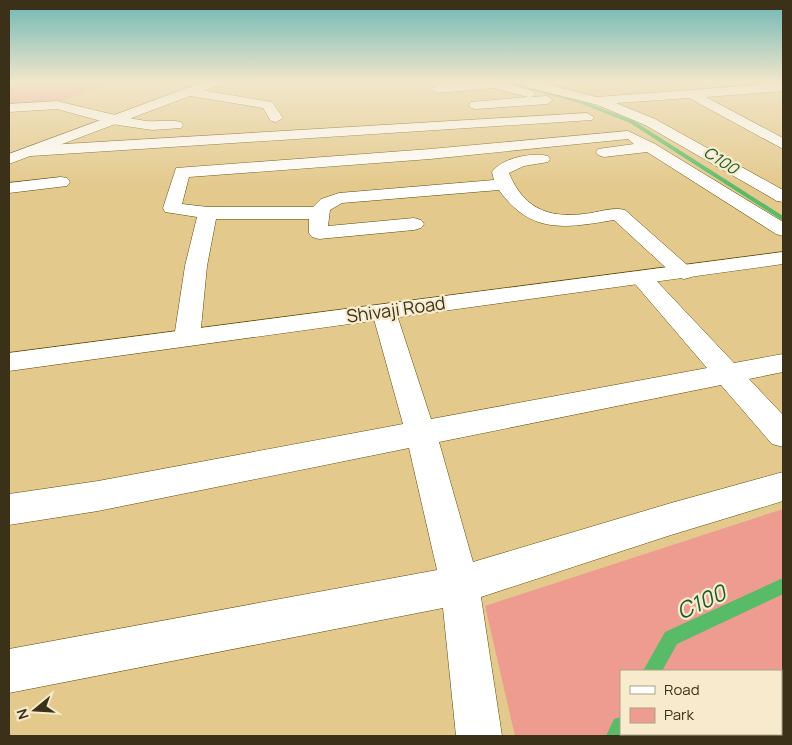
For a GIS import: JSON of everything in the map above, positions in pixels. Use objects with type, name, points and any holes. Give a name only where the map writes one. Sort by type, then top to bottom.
[{"type":"street","points":[[96,116],[152,126],[190,124]]},
{"type":"street","points":[[16,154],[123,116]]},
{"type":"street","points":[[257,119],[281,118],[279,116]]},
{"type":"street","points":[[628,116],[650,122],[783,197]]},
{"type":"street","points":[[732,116],[783,144]]},
{"type":"street","points":[[16,154],[587,117],[628,135],[783,230]]},
{"type":"street","points":[[320,213],[208,213],[182,211],[172,208],[182,172],[344,161],[628,135]]},
{"type":"street","points":[[650,148],[524,160],[508,165],[500,172],[504,184],[519,203],[543,217],[558,221],[618,214],[684,272]]},
{"type":"street","points":[[344,161],[345,198]]},
{"type":"street","points":[[9,188],[61,182]]},
{"type":"street","points":[[414,224],[319,233],[320,213],[326,202],[345,198],[504,184]]},
{"type":"street","points":[[187,338],[196,266],[208,213]]},
{"type":"street","name":"Shivaji Road","points":[[9,362],[783,258]]},
{"type":"street","points":[[641,278],[783,435]]},
{"type":"street","points":[[384,312],[421,434],[460,585],[479,736]]},
{"type":"street","points":[[9,509],[98,496],[783,363]]},
{"type":"street","points":[[9,671],[460,585],[671,519],[783,487]]},
{"type":"shaded area","points":[[783,698],[783,736],[708,736],[782,735]]},
{"type":"green space","points":[[783,509],[783,698],[782,670],[620,670],[620,735],[707,736],[515,736],[485,606]]},
{"type":"waterway","name":"C100","points":[[616,116],[632,122],[783,219]]},
{"type":"waterway","name":"C100","points":[[653,670],[671,638],[783,586]]},
{"type":"waterway","name":"C100","points":[[615,736],[620,728]]}]
